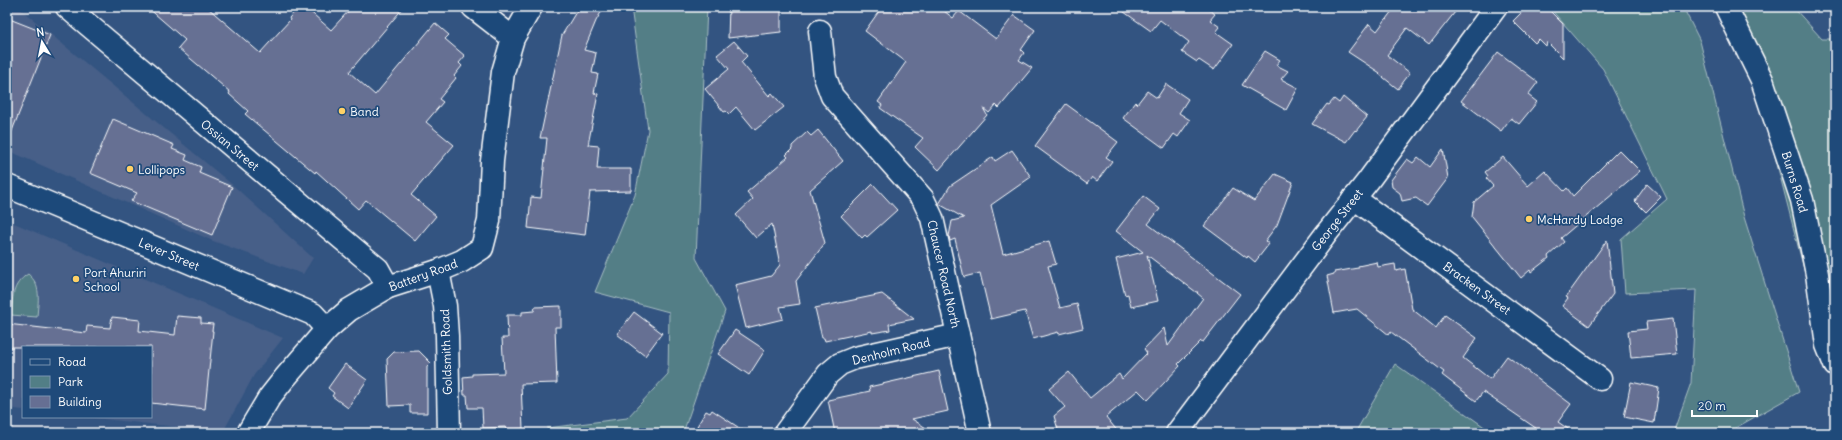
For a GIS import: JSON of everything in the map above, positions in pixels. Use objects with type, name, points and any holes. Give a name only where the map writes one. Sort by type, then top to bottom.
[{"type":"street","name":"Ossian Street","points":[[67,7],[378,269],[388,287]]},
{"type":"street","points":[[473,7],[513,38]]},
{"type":"street","name":"Battery Road","points":[[248,433],[269,398],[280,384],[327,329],[349,310],[388,287],[438,271],[462,260],[482,248],[489,221],[492,161],[503,72],[513,38],[531,7]]},
{"type":"street","name":"George Street","points":[[1177,433],[1368,181],[1496,7]]},
{"type":"street","name":"Burns Road","points":[[1726,7],[1762,80],[1802,200],[1817,274],[1826,345],[1835,365]]},
{"type":"street","name":"Chaucer Road North","points":[[820,31],[825,77],[832,96],[924,199],[932,218],[980,433]]},
{"type":"street","name":"Lever Street","points":[[7,186],[313,314],[327,329]]},
{"type":"street","name":"Bracken Street","points":[[1354,198],[1600,379]]},
{"type":"street","name":"Goldsmith Road","points":[[438,271],[445,306],[449,433]]},
{"type":"street","name":"Denholm Road","points":[[785,433],[828,374],[840,364],[855,358],[958,334]]},
{"type":"shaded area","name":"Lollipops","points":[[7,7],[18,7],[235,187],[313,258],[303,274],[213,241],[7,150]]},
{"type":"shaded area","name":"Port Ahuriri School","points":[[7,220],[283,338],[254,375],[223,432],[94,418],[152,418],[152,346],[22,346],[22,410],[7,408]]},
{"type":"green space","points":[[631,7],[707,7],[696,258],[725,311],[683,433],[548,433],[547,428],[627,418],[668,374],[669,312],[595,292],[635,195],[648,130]]},
{"type":"green space","points":[[1549,7],[1683,7],[1700,41],[1744,217],[1799,392],[1730,431],[1730,433],[1673,433],[1691,383],[1696,290],[1625,293],[1621,239],[1667,199],[1603,69]]},
{"type":"green space","points":[[1721,7],[1793,7],[1822,39],[1835,39],[1835,365],[1818,324],[1759,94]]},
{"type":"green space","points":[[28,274],[32,278],[37,288],[37,317],[11,315],[16,287],[22,278]]},
{"type":"green space","points":[[1395,364],[1493,433],[1355,433]]},
{"type":"building","points":[[147,7],[207,7],[260,53],[290,20],[289,18],[299,7],[305,7],[331,30],[352,7],[404,7],[349,72],[375,95],[435,23],[449,35],[445,39],[465,56],[459,63],[462,66],[454,76],[456,78],[439,99],[443,102],[426,122],[454,145],[411,195],[436,216],[415,241],[366,200],[358,209],[316,171],[315,173],[245,114],[248,111],[229,94],[230,92],[178,48],[185,40]]},
{"type":"building","points":[[579,7],[604,7],[596,21],[584,50],[596,53],[592,73],[598,74],[594,93],[598,94],[588,145],[599,146],[597,169],[631,169],[631,191],[590,192],[585,235],[528,228],[531,197],[541,198],[547,138],[540,138],[562,35]]},
{"type":"building","points":[[729,7],[781,7],[781,32],[728,38]]},
{"type":"building","points":[[882,7],[939,7],[953,18],[959,11],[996,39],[1014,15],[1035,30],[1021,50],[1024,53],[1019,60],[1032,68],[999,108],[996,105],[989,113],[983,108],[987,115],[939,170],[915,147],[923,138],[880,108],[882,105],[878,102],[906,62],[865,31]]},
{"type":"building","points":[[1117,7],[1206,7],[1215,14],[1210,20],[1220,27],[1216,32],[1233,44],[1214,70],[1199,60],[1197,62],[1182,52],[1189,42],[1160,20],[1151,31]]},
{"type":"building","points":[[1395,7],[1459,7],[1429,45],[1407,28],[1387,55],[1410,73],[1398,89],[1379,74],[1380,73],[1348,52],[1369,24],[1377,31]]},
{"type":"building","points":[[1527,7],[1546,7],[1563,24],[1563,58],[1547,42],[1546,46],[1539,39],[1535,43],[1513,21]]},
{"type":"building","points":[[7,18],[50,35],[8,141],[7,141]]},
{"type":"building","points":[[734,41],[747,56],[741,62],[769,96],[772,93],[784,107],[755,130],[736,107],[729,114],[726,111],[724,112],[705,89],[729,69],[717,55]]},
{"type":"building","points":[[1265,51],[1280,60],[1276,65],[1288,71],[1281,79],[1298,88],[1286,110],[1242,85]]},
{"type":"building","points":[[1498,52],[1538,82],[1528,95],[1537,102],[1519,124],[1511,118],[1501,131],[1461,101]]},
{"type":"building","points":[[1166,84],[1188,99],[1179,113],[1190,120],[1178,137],[1174,134],[1164,148],[1123,118],[1135,102],[1137,104],[1147,91],[1157,98]]},
{"type":"building","points":[[1343,97],[1367,117],[1346,142],[1312,124],[1327,104],[1329,105],[1334,99],[1339,103]]},
{"type":"building","points":[[1066,104],[1118,142],[1106,157],[1112,161],[1097,181],[1092,177],[1087,184],[1035,146]]},
{"type":"building","points":[[113,119],[174,145],[172,149],[187,155],[185,160],[201,167],[199,173],[232,187],[212,235],[131,201],[137,193],[90,173]]},
{"type":"building","points":[[818,130],[843,161],[810,190],[825,243],[796,281],[800,304],[780,307],[783,319],[746,328],[735,285],[771,276],[780,265],[772,224],[756,238],[736,215],[753,199],[747,192],[788,157],[786,155],[792,149],[792,146],[807,132],[811,136]]},
{"type":"building","points":[[1443,149],[1448,178],[1427,206],[1416,198],[1402,201],[1400,193],[1392,187],[1391,180],[1407,159],[1413,163],[1418,157],[1430,167]]},
{"type":"building","points":[[1012,150],[1031,177],[991,205],[1003,254],[1049,241],[1056,264],[1048,266],[1060,308],[1077,304],[1083,328],[1059,334],[1058,332],[1033,339],[1025,311],[991,319],[980,273],[964,277],[955,239],[950,241],[949,236],[952,221],[964,218],[939,204],[950,186],[993,157],[995,161]]},
{"type":"building","name":"McHardy Lodge","points":[[1619,150],[1640,171],[1561,238],[1564,242],[1548,256],[1549,258],[1531,272],[1530,270],[1521,278],[1472,217],[1474,202],[1493,186],[1486,178],[1488,176],[1485,172],[1503,157],[1528,186],[1545,171],[1564,191],[1567,188],[1573,196]]},
{"type":"building","points":[[1275,174],[1293,182],[1277,225],[1265,241],[1269,244],[1255,262],[1248,256],[1247,258],[1204,226],[1233,188],[1254,201]]},
{"type":"building","points":[[873,184],[897,210],[867,237],[865,235],[862,238],[841,216]]},
{"type":"building","points":[[1647,184],[1661,197],[1646,212],[1635,201]]},
{"type":"building","points":[[1143,196],[1160,209],[1148,224],[1240,294],[1203,342],[1201,341],[1178,364],[1180,366],[1148,400],[1138,390],[1106,417],[1119,433],[1059,433],[1054,416],[1065,407],[1049,389],[1069,372],[1090,398],[1119,374],[1122,379],[1147,353],[1144,349],[1164,328],[1168,346],[1203,298],[1197,293],[1198,292],[1147,255],[1158,301],[1131,307],[1128,294],[1125,295],[1116,259],[1143,252],[1116,231]]},
{"type":"building","points":[[1607,240],[1613,294],[1589,326],[1562,306],[1568,298],[1566,297]]},
{"type":"building","points":[[1377,262],[1378,267],[1395,264],[1396,271],[1405,269],[1412,309],[1436,328],[1445,315],[1477,338],[1463,358],[1490,379],[1507,356],[1571,404],[1558,422],[1574,433],[1543,433],[1483,392],[1476,401],[1442,375],[1444,372],[1391,332],[1389,335],[1357,309],[1334,313],[1327,276],[1334,274],[1334,272],[1358,268],[1358,266]]},
{"type":"building","points":[[882,294],[914,319],[889,324],[890,330],[872,333],[872,331],[825,341],[824,338],[822,338],[815,308]]},
{"type":"building","points":[[561,306],[561,327],[555,327],[557,383],[521,384],[523,429],[506,430],[506,427],[483,428],[482,408],[468,408],[467,395],[464,395],[463,377],[472,376],[472,374],[504,373],[502,338],[508,338],[507,315],[522,315],[522,312],[534,311],[535,307]]},
{"type":"building","points":[[634,312],[662,333],[645,356],[617,334]]},
{"type":"building","points":[[177,316],[201,318],[201,323],[213,324],[205,409],[152,403],[152,346],[7,347],[7,324],[86,333],[87,326],[110,328],[112,317],[140,320],[139,331],[175,335]]},
{"type":"building","points":[[1673,319],[1677,354],[1631,358],[1628,331],[1647,329],[1646,322]]},
{"type":"building","points":[[735,330],[765,350],[749,375],[718,354]]},
{"type":"building","points":[[419,351],[431,363],[427,367],[427,413],[410,413],[410,405],[389,406],[387,359],[394,352]]},
{"type":"building","points":[[345,364],[367,380],[348,408],[332,396],[334,393],[328,388]]},
{"type":"building","points":[[939,371],[948,411],[912,419],[934,433],[835,433],[828,400],[870,391],[869,387]]},
{"type":"building","points":[[1631,382],[1659,388],[1654,423],[1624,417]]},
{"type":"building","points":[[712,410],[747,433],[693,433],[706,411],[710,413]]},
{"type":"place","name":"Band","points":[[342,111]]},
{"type":"place","name":"Lollipops","points":[[130,169]]},
{"type":"place","name":"McHardy Lodge","points":[[1529,219]]},
{"type":"place","name":"Port Ahuriri School","points":[[76,279]]}]
